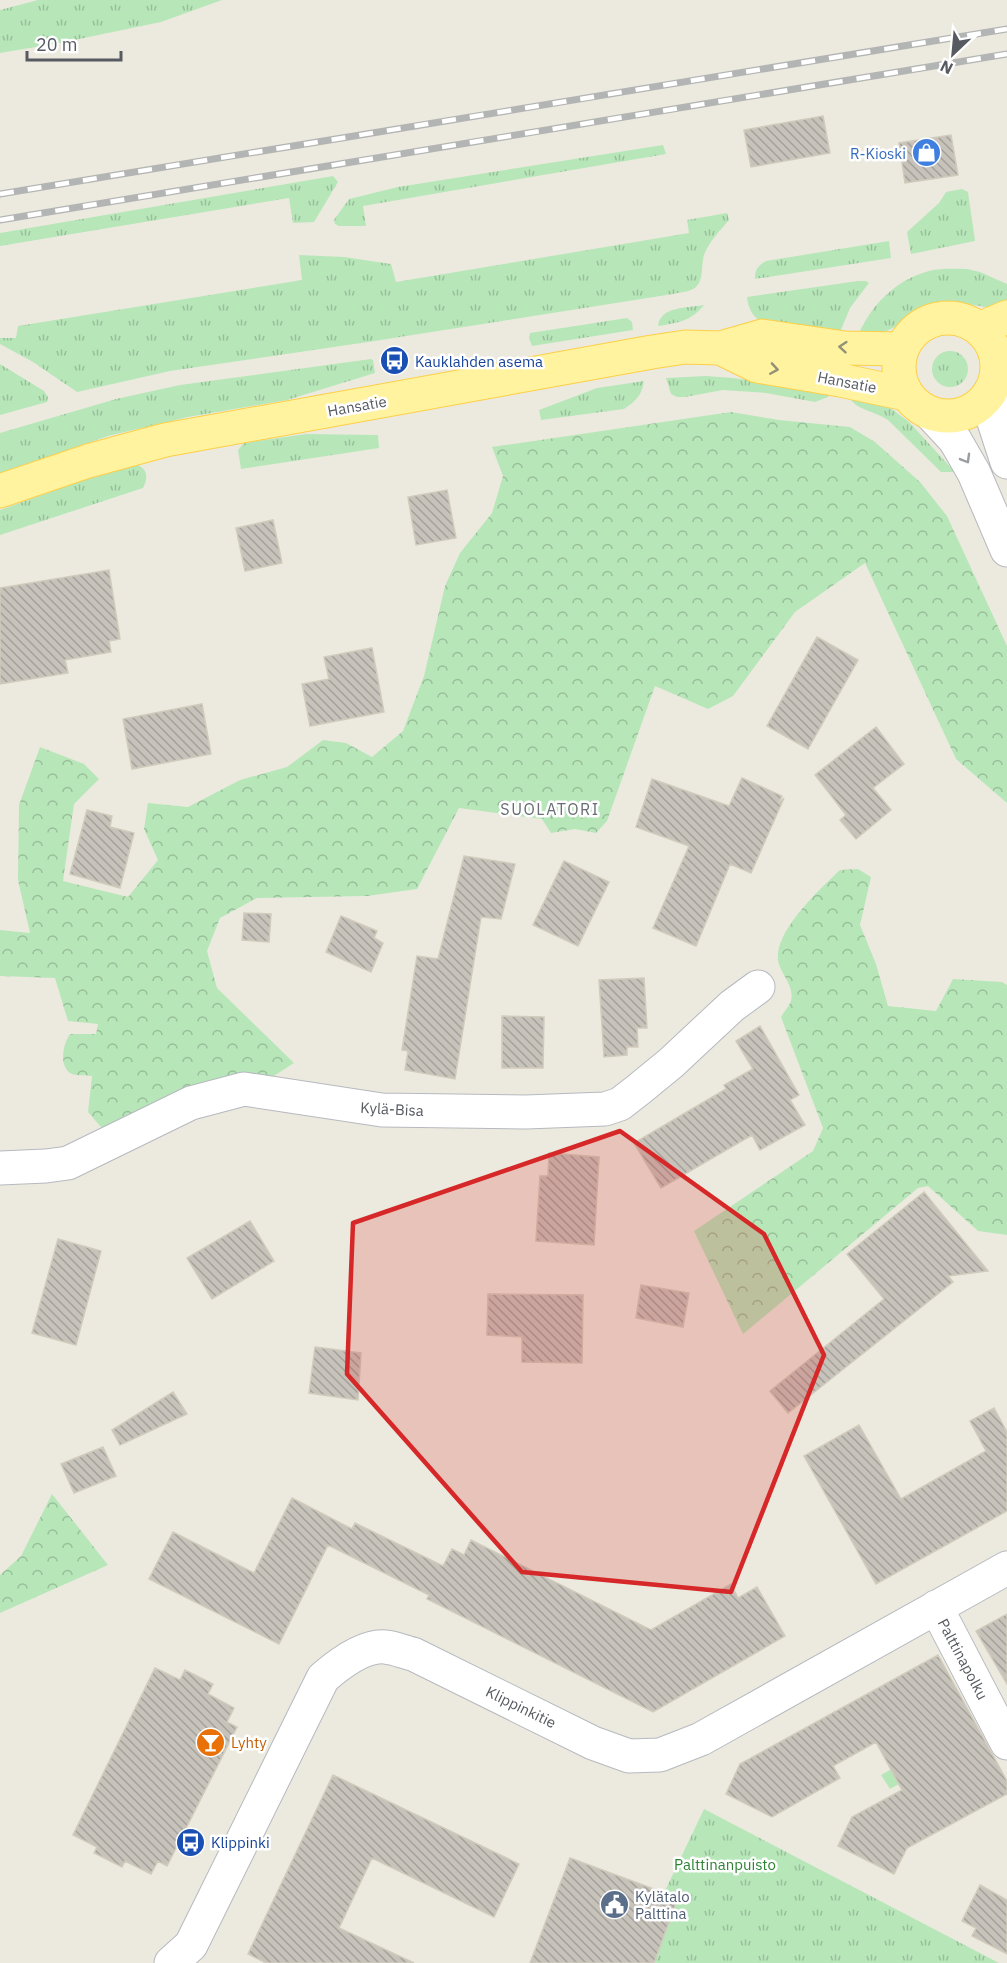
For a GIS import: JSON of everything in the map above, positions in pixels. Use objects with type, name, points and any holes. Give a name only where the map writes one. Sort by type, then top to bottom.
[{"type":"main road","points":[[952,318],[967,322],[993,323],[985,335],[995,354],[998,376],[975,408],[966,413],[942,416],[918,404],[898,370],[902,350],[913,332],[935,319],[952,318]]},
{"type":"main road","name":"Hansatie","points":[[0,491],[88,461],[165,440],[652,352],[685,347],[720,348],[762,336],[845,348],[902,350]]},
{"type":"main road","name":"Hansatie","points":[[720,348],[757,366],[840,380],[918,404]]},
{"type":"street","points":[[998,376],[994,422],[1007,462]]},
{"type":"street","points":[[918,404],[955,440],[974,473],[1007,550]]},
{"type":"street","name":"Kylä-Bisa","points":[[0,1168],[69,1163],[191,1103],[244,1089],[382,1110],[526,1112],[605,1109],[621,1104],[671,1063],[732,1006],[758,987]]},
{"type":"street","name":"Klippinkitie","points":[[171,1963],[191,1946],[323,1678],[340,1663],[384,1647],[413,1654],[593,1743],[629,1756],[660,1755],[701,1739],[1007,1568]]},
{"type":"street","name":"Palttinapolku","points":[[936,1607],[1007,1743]]},
{"type":"highlighted area","points":[[620,1131],[764,1234],[824,1355],[731,1592],[522,1572],[347,1374],[353,1223]]},
{"type":"green space","points":[[38,0],[222,0],[161,22],[0,53],[0,10]]},
{"type":"green space","points":[[663,145],[666,154],[363,206],[366,226],[339,226],[334,220],[349,199],[398,187]]},
{"type":"green space","points":[[333,176],[338,182],[314,222],[293,223],[289,198],[0,246],[0,233]]},
{"type":"green space","points":[[962,189],[968,192],[975,241],[911,254],[907,232],[939,203],[946,192]]},
{"type":"green space","points":[[727,213],[729,220],[704,255],[699,284],[691,290],[673,294],[170,371],[77,392],[33,362],[0,344],[0,338],[16,338],[18,326],[302,280],[299,255],[344,257],[391,264],[396,282],[689,233],[687,220]]},
{"type":"green space","points":[[889,241],[891,258],[755,279],[757,268],[766,261]]},
{"type":"green space","points":[[967,269],[1007,284],[1007,305],[990,307],[955,302],[937,303],[919,310],[889,330],[857,338],[862,326],[877,305],[905,281],[934,270]]},
{"type":"green space","points":[[858,281],[869,283],[850,308],[838,337],[760,321],[751,311],[747,297]]},
{"type":"green space","points":[[704,305],[689,318],[658,326],[660,319],[669,311]]},
{"type":"green space","points":[[627,318],[632,322],[633,330],[532,346],[529,338],[530,333]]},
{"type":"green space","points":[[950,351],[963,356],[968,369],[963,382],[950,387],[937,382],[932,369],[937,356]]},
{"type":"green space","points":[[371,359],[375,373],[287,400],[188,417],[108,436],[0,473],[0,433],[116,399],[180,385]]},
{"type":"green space","points":[[0,364],[44,391],[48,397],[47,402],[0,415]]},
{"type":"green space","points":[[706,376],[829,391],[828,397],[815,402],[766,393],[723,390],[677,397],[671,394],[666,378]]},
{"type":"green space","points":[[644,381],[638,397],[624,409],[541,420],[539,410],[597,388]]},
{"type":"green space","points":[[848,395],[885,404],[909,422],[955,472],[941,472],[888,420],[855,404]]},
{"type":"green space","points":[[731,412],[779,420],[850,427],[875,442],[920,482],[947,516],[1007,646],[1007,803],[956,759],[865,563],[795,612],[733,696],[708,709],[655,686],[607,821],[596,833],[575,829],[551,833],[542,819],[459,808],[417,889],[367,896],[257,898],[220,918],[207,951],[217,988],[294,1063],[266,1081],[107,1134],[88,1112],[92,1076],[72,1074],[63,1061],[65,1043],[70,1034],[96,1034],[98,1024],[68,1021],[55,978],[0,976],[0,930],[30,933],[18,880],[19,805],[40,747],[84,764],[99,779],[74,804],[63,881],[128,897],[158,860],[144,829],[148,803],[188,807],[240,780],[287,767],[323,740],[346,743],[372,757],[403,731],[424,676],[445,586],[460,553],[492,513],[503,476],[492,447]]},
{"type":"green space","points":[[306,434],[378,435],[379,448],[241,469],[238,450],[244,443]]},
{"type":"green space","points":[[138,465],[144,469],[146,475],[143,488],[0,535],[0,510],[81,481]]},
{"type":"green space","points":[[858,869],[871,877],[860,925],[876,964],[888,1006],[936,1011],[953,979],[1002,982],[1007,985],[1007,1235],[978,1231],[928,1186],[918,1188],[743,1334],[694,1231],[813,1151],[823,1128],[781,1017],[791,1001],[792,994],[780,966],[778,954],[780,943],[793,920],[813,897],[840,870]]},
{"type":"green space","points":[[52,1494],[108,1565],[0,1613],[0,1575],[21,1556]]},
{"type":"green space","points":[[918,1754],[926,1769],[890,1789],[881,1775]]},
{"type":"green space","name":"Palttinanpuisto","points":[[704,1809],[999,1963],[654,1963],[677,1899],[664,1893]]},
{"type":"building","points":[[823,116],[830,153],[751,167],[744,130]]},
{"type":"building","name":"R-Kioski","points":[[951,135],[958,175],[905,183],[899,143]]},
{"type":"building","points":[[447,490],[456,538],[416,545],[408,497]]},
{"type":"building","points":[[273,520],[282,563],[245,571],[236,528]]},
{"type":"building","points":[[109,570],[120,639],[109,641],[111,652],[65,660],[68,673],[0,684],[0,588]]},
{"type":"building","points":[[817,637],[858,660],[808,749],[767,726]]},
{"type":"building","points":[[372,648],[384,712],[310,726],[302,684],[329,679],[324,657]]},
{"type":"building","points":[[202,704],[211,754],[132,769],[123,719]]},
{"type":"building","points":[[876,727],[904,764],[873,788],[891,810],[856,839],[840,820],[846,815],[815,775]]},
{"type":"building","points":[[742,778],[782,796],[778,803],[784,798],[751,873],[730,864],[696,946],[653,928],[689,846],[636,827],[652,779],[729,806]]},
{"type":"building","points":[[87,810],[112,816],[110,827],[134,833],[120,888],[70,874]]},
{"type":"building","points":[[464,856],[515,864],[501,919],[481,917],[455,1079],[405,1070],[408,1051],[402,1050],[417,956],[438,959]]},
{"type":"building","points":[[564,861],[609,882],[578,946],[533,925]]},
{"type":"building","points":[[244,913],[271,914],[269,942],[242,940]]},
{"type":"building","points":[[341,916],[377,931],[374,938],[383,943],[371,972],[326,952]]},
{"type":"building","points":[[644,978],[647,1028],[637,1028],[638,1047],[627,1047],[627,1055],[604,1057],[599,980]]},
{"type":"building","points":[[502,1016],[544,1017],[543,1068],[502,1068]]},
{"type":"building","points":[[760,1026],[799,1095],[790,1100],[805,1125],[760,1150],[752,1135],[661,1188],[634,1143],[726,1089],[724,1085],[753,1069],[736,1041]]},
{"type":"building","points":[[549,1153],[599,1157],[594,1245],[536,1241],[540,1176],[548,1176]]},
{"type":"building","points":[[924,1192],[988,1271],[948,1276],[953,1282],[788,1413],[770,1391],[884,1299],[847,1254]]},
{"type":"building","points":[[250,1221],[274,1261],[212,1299],[187,1258]]},
{"type":"building","points":[[58,1239],[101,1251],[76,1345],[32,1333]]},
{"type":"building","points":[[641,1285],[689,1293],[683,1327],[636,1318]]},
{"type":"building","points":[[488,1294],[583,1295],[582,1363],[522,1362],[522,1337],[487,1335]]},
{"type":"building","points":[[315,1347],[361,1353],[358,1400],[309,1393]]},
{"type":"building","points":[[173,1392],[187,1414],[120,1445],[112,1430]]},
{"type":"building","points":[[994,1408],[1007,1432],[1007,1511],[876,1584],[804,1456],[859,1425],[901,1499],[986,1451],[970,1421]]},
{"type":"building","points":[[103,1447],[116,1476],[74,1493],[61,1464]]},
{"type":"building","points":[[292,1498],[352,1529],[355,1523],[443,1566],[452,1549],[464,1555],[471,1540],[651,1630],[731,1584],[738,1598],[757,1587],[785,1636],[653,1712],[427,1599],[429,1595],[328,1545],[279,1644],[149,1579],[173,1532],[254,1573]]},
{"type":"building","points":[[1007,1614],[1007,1684],[976,1631]]},
{"type":"building","points":[[938,1655],[1007,1781],[1007,1794],[907,1848],[894,1874],[838,1846],[852,1817],[902,1790],[876,1742],[833,1766],[840,1778],[772,1817],[726,1794],[740,1764]]},
{"type":"building","points":[[155,1668],[180,1680],[185,1670],[213,1684],[208,1694],[234,1708],[227,1722],[237,1727],[167,1866],[158,1861],[151,1874],[125,1861],[122,1867],[94,1853],[97,1847],[73,1835]]},
{"type":"building","points":[[333,1775],[519,1864],[494,1917],[372,1858],[339,1928],[414,1963],[266,1963],[248,1954]]},
{"type":"building","name":"Kylätalo Palttina","points":[[570,1858],[678,1898],[654,1963],[530,1963]]},
{"type":"building","points":[[980,1885],[1007,1900],[1007,1954],[972,1936],[976,1928],[962,1921]]},
{"type":"railway","points":[[0,194],[1007,29]]},
{"type":"railway","points":[[0,220],[1007,54]]},
{"type":"place","name":"R-Kioski","points":[[927,153]]},
{"type":"place","name":"Kauklahden asema","points":[[394,361]]},
{"type":"place","name":"Lyhty","points":[[210,1742]]},
{"type":"place","name":"Klippinki","points":[[190,1842]]},
{"type":"place","name":"Kylätalo Palttina","points":[[614,1905]]},
{"type":"district","name":"SUOLATORI","points":[[550,809]]}]
